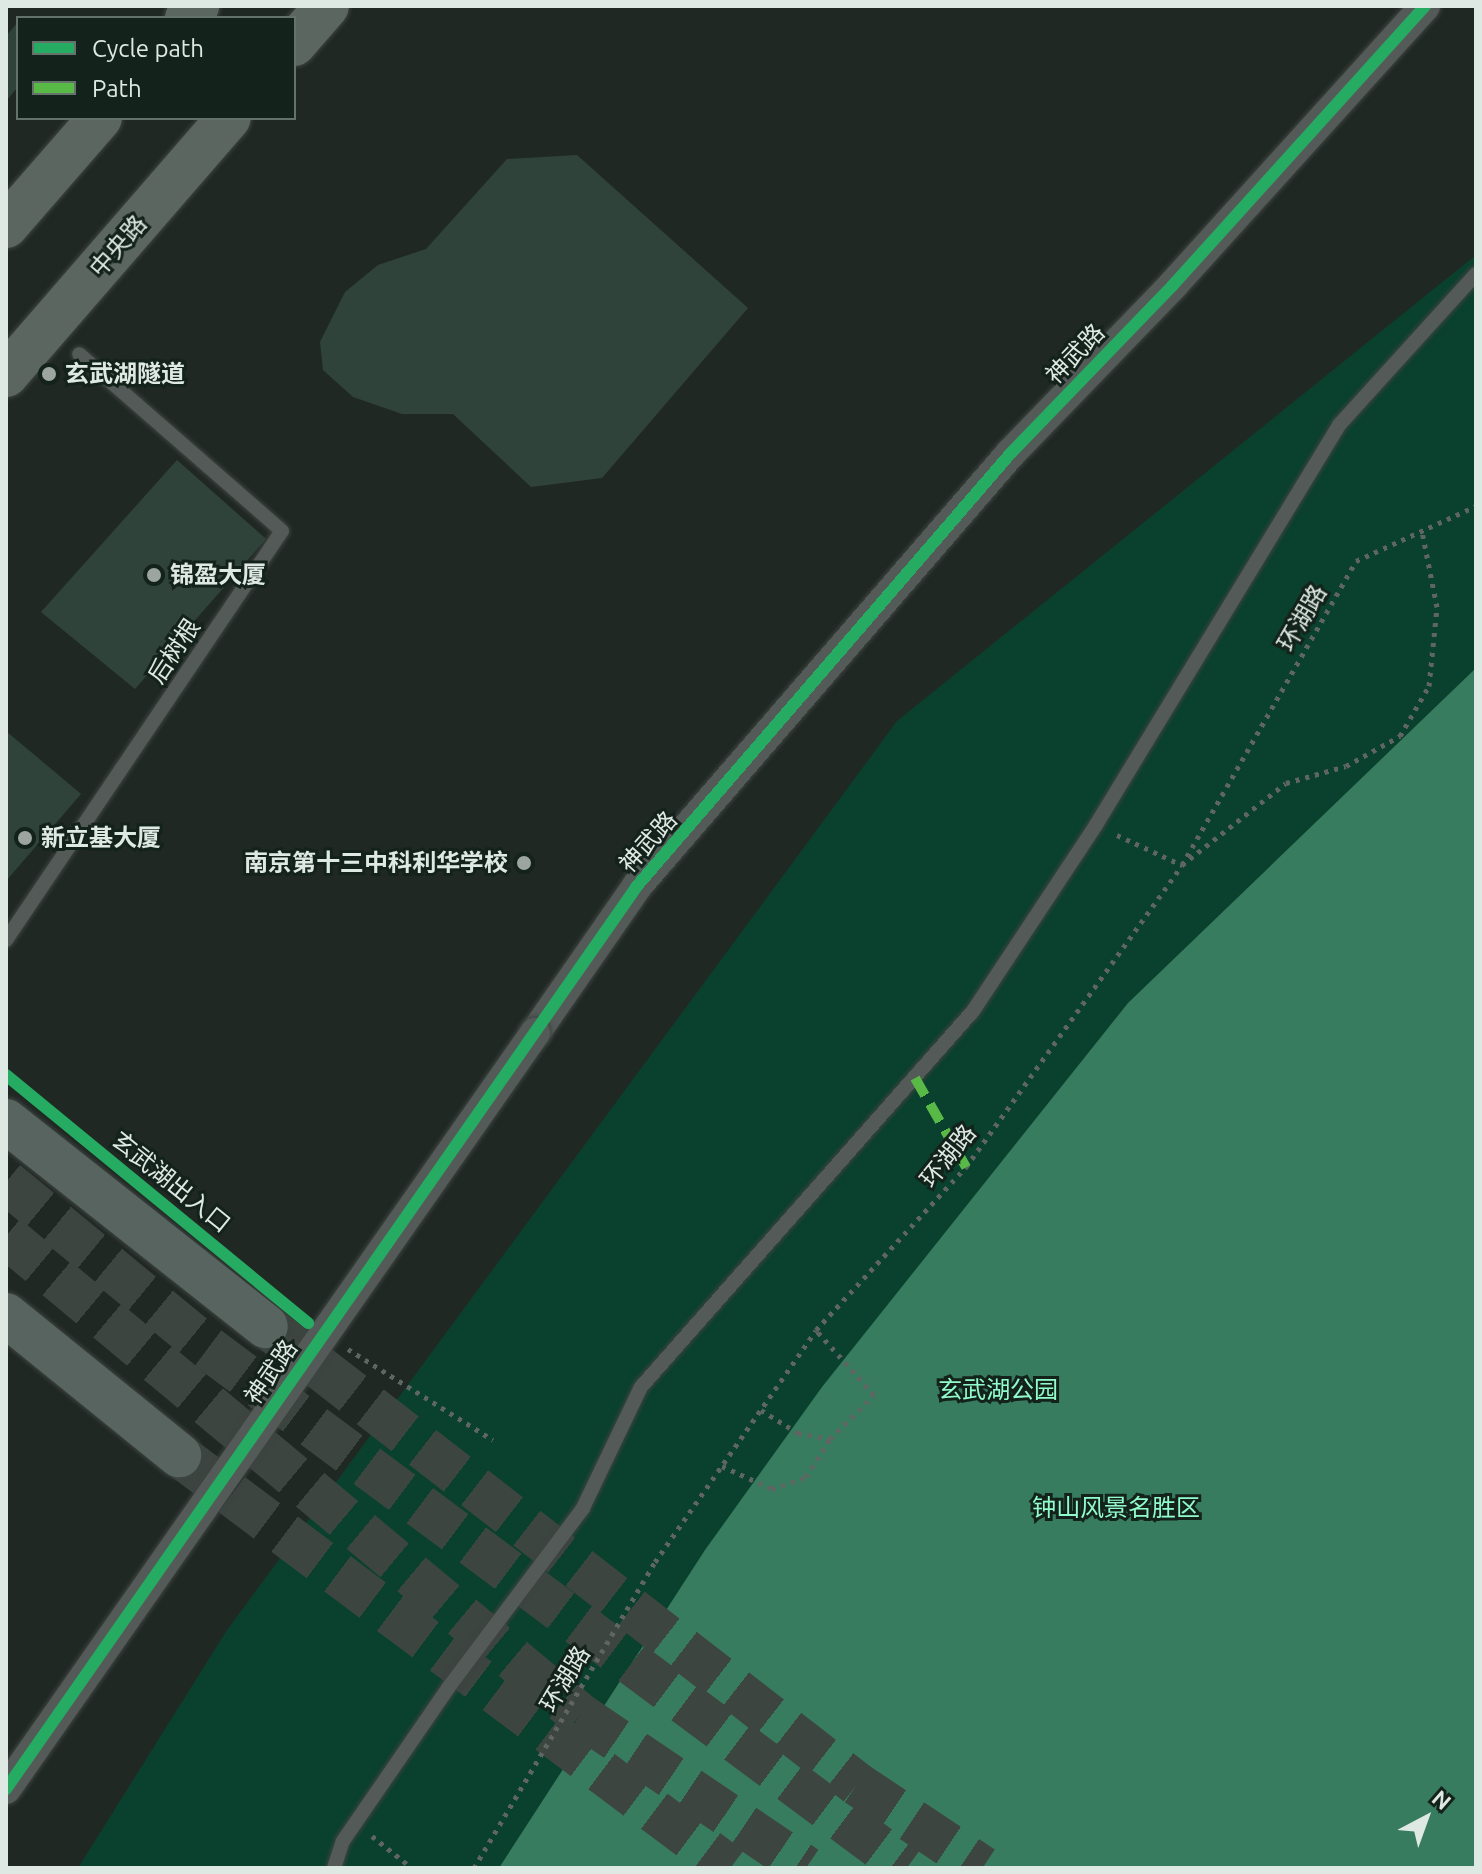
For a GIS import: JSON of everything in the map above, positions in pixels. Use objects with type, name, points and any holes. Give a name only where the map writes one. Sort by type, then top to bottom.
[{"type":"highway","points":[[6,1121],[266,1326]]},
{"type":"highway","points":[[6,1315],[179,1455]]},
{"type":"main road","points":[[296,42],[327,6]]},
{"type":"main road","points":[[6,226],[98,120]]},
{"type":"main road","name":"中央路","points":[[6,375],[227,120]]},
{"type":"street","name":"神武路","points":[[6,1789],[637,886],[1010,454],[1173,285],[1425,6]]},
{"type":"lane","points":[[334,1868],[356,1823],[448,1688],[583,1508],[641,1387],[973,1011],[1096,825],[1339,425],[1476,274]]},
{"type":"lane","name":"后树根","points":[[6,940],[282,531],[79,354]]},
{"type":"path","points":[[1096,825],[1182,865],[1286,783],[1346,766],[1400,736],[1429,686],[1437,607],[1422,531]]},
{"type":"path","points":[[722,1466],[772,1489],[806,1477],[830,1439],[874,1395],[816,1330]]},
{"type":"path","points":[[334,1340],[493,1440]]},
{"type":"path","points":[[761,1410],[798,1433],[830,1439]]},
{"type":"path","points":[[356,1823],[412,1868]]},
{"type":"green space","name":"玄武湖公园","points":[[1476,255],[1476,1868],[78,1868],[227,1630],[897,721]]},
{"type":"shaded area","name":"钟山风景名胜区","points":[[1476,668],[1476,1868],[499,1868],[705,1550],[822,1387],[1128,1003]]},
{"type":"building","points":[[16,24],[16,89],[6,101],[6,36]]},
{"type":"building","points":[[577,155],[748,308],[602,478],[531,487],[453,414],[402,414],[353,397],[323,370],[320,342],[345,292],[378,265],[426,249],[507,159]]},
{"type":"building","name":"锦盈大厦","points":[[177,460],[266,539],[135,689],[41,612]]},
{"type":"building","name":"新立基大厦","points":[[6,731],[81,794],[6,881]]},
{"type":"tunnel","points":[[6,1182],[208,1348],[907,1868]]},
{"type":"tunnel","points":[[6,1236],[580,1715],[806,1868]]},
{"type":"tunnel","points":[[266,1326],[857,1784],[983,1868]]},
{"type":"tunnel","points":[[179,1455],[730,1868]]},
{"type":"marked path","points":[[915,1078],[966,1167]]},
{"type":"cycle path","points":[[6,1789],[637,886],[1010,454],[1173,285],[1425,6]]},
{"type":"cycle path","name":"玄武湖出入口","points":[[6,1075],[308,1323]]},
{"type":"place","name":"玄武湖隧道","points":[[49,374]]},
{"type":"place","name":"锦盈大厦","points":[[154,575]]},
{"type":"place","name":"新立基大厦","points":[[25,838]]},
{"type":"place","name":"南京第十三中科利华学校","points":[[524,863]]}]
